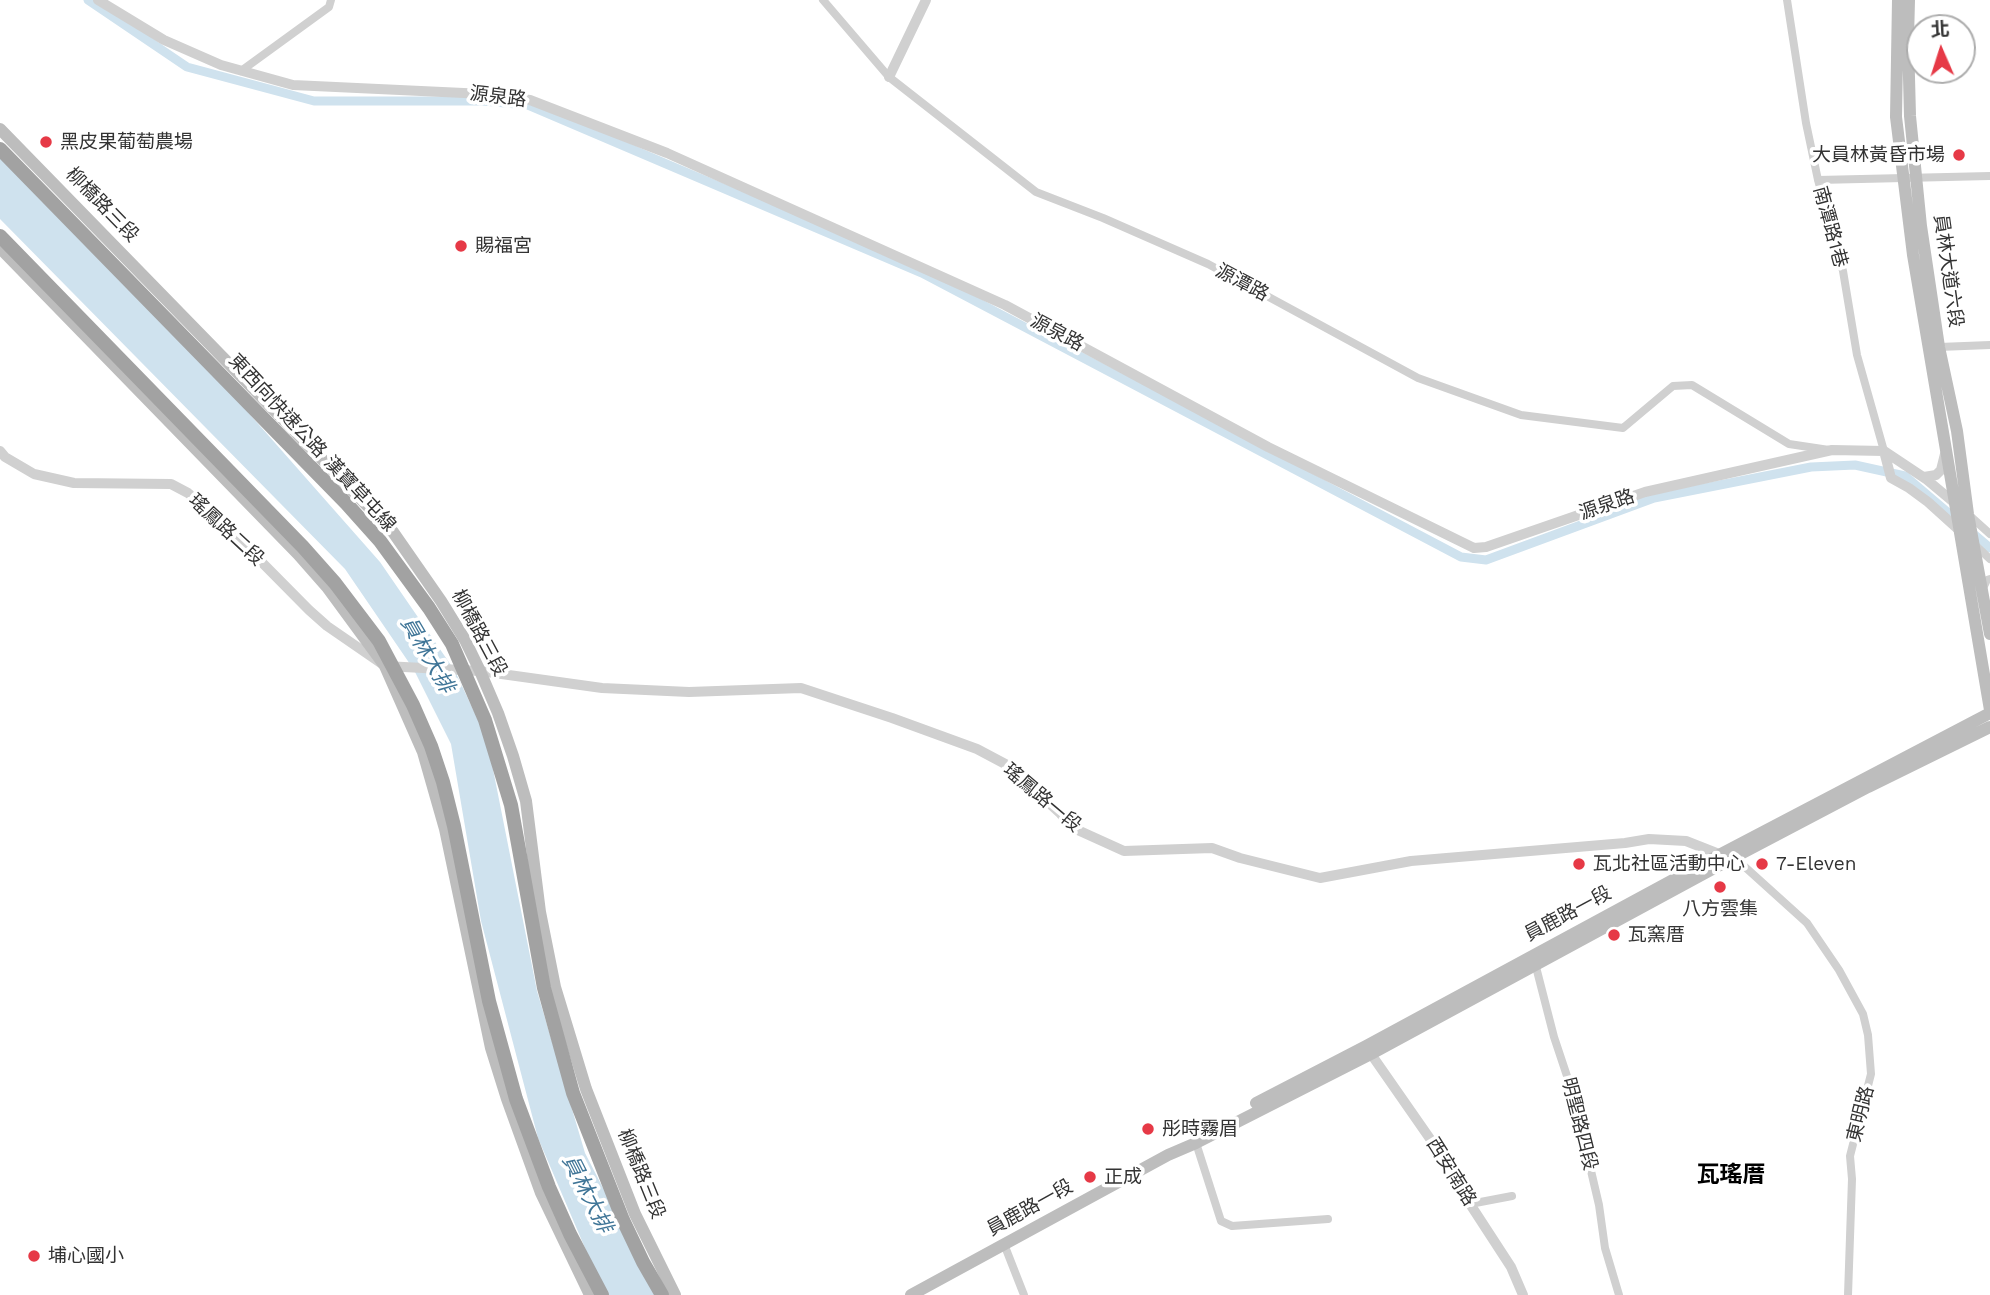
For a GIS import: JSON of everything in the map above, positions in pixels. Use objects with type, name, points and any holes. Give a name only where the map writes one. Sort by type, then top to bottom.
[{"type":"highway","name":"東西向快速公路 漢寶草屯線","points":[[0,149],[346,503],[380,541],[452,644],[485,720],[511,805],[544,988],[573,1093],[622,1220],[662,1295]]},
{"type":"highway","points":[[0,236],[303,547],[335,583],[379,641],[431,746],[443,782],[489,1001],[516,1099],[549,1187],[601,1295]]},
{"type":"main road","name":"員林大道六段","points":[[1898,0],[1896,117],[1921,226],[1939,347],[1957,431],[1968,514],[1990,634]]},
{"type":"main road","name":"員林大道六段","points":[[1909,0],[1913,255],[1990,711]]},
{"type":"main road","name":"柳橋路三段","points":[[0,129],[393,531],[441,601],[480,671],[513,756],[526,801],[540,912],[555,987],[586,1089],[635,1214],[676,1295]]},
{"type":"main road","points":[[0,248],[298,554],[335,598],[385,666],[423,752],[445,828],[489,1037],[507,1099],[541,1193],[590,1295]]},
{"type":"main road","name":"員鹿路一段","points":[[1168,1155],[1187,1139],[1534,960],[1990,711]]},
{"type":"main road","name":"員鹿路一段","points":[[1725,857],[1990,727]]},
{"type":"main road","name":"員鹿路一段","points":[[914,1294],[1168,1155],[1371,1054],[1534,960]]},
{"type":"street","name":"源泉路","points":[[99,0],[164,40],[241,71],[293,85],[485,94],[530,100],[667,153],[1005,305],[1268,447],[1474,548],[1486,547],[1645,492],[1832,450],[1884,451]]},
{"type":"street","points":[[241,71],[329,7],[331,0]]},
{"type":"street","name":"源潭路","points":[[823,0],[889,77],[1036,192],[1208,264],[1418,378],[1521,415],[1623,428],[1673,386],[1692,385],[1789,444],[1832,450]]},
{"type":"street","points":[[889,77],[926,0]]},
{"type":"street","name":"南潭路1巷","points":[[1787,0],[1806,123],[1818,180],[1843,271],[1857,355],[1884,451]]},
{"type":"street","points":[[1818,180],[1990,176]]},
{"type":"street","points":[[1939,347],[1990,345]]},
{"type":"street","points":[[1924,477],[1936,475],[1941,470],[1946,450]]},
{"type":"street","name":"瑤鳳路二段","points":[[0,451],[5,457],[34,474],[74,483],[171,484],[188,493],[218,518],[327,626],[385,666]]},
{"type":"street","points":[[1884,451],[1924,477],[1990,534]]},
{"type":"street","points":[[1884,451],[1891,478],[1928,502],[1990,559]]},
{"type":"street","points":[[1982,590],[1990,579]]},
{"type":"street","name":"瑤鳳路一段","points":[[385,666],[456,668],[601,688],[690,692],[801,688],[977,749],[1009,766],[1060,813],[1071,827],[1124,851],[1212,848],[1240,858],[1320,878],[1411,861],[1649,839],[1686,841],[1725,857]]},
{"type":"street","name":"東明路","points":[[1725,857],[1745,867],[1807,923],[1839,970],[1863,1014],[1868,1035],[1871,1074],[1850,1156],[1852,1179],[1848,1295]]},
{"type":"street","name":"明聖路四段","points":[[1534,960],[1569,1082],[1572,1112],[1588,1158],[1605,1248],[1619,1295]]},
{"type":"street","name":"西安南路","points":[[1371,1054],[1438,1149],[1511,1266],[1523,1295]]},
{"type":"street","points":[[1196,1143],[1221,1221],[1232,1226],[1328,1219]]},
{"type":"street","points":[[1470,1204],[1512,1196]]},
{"type":"street","points":[[1004,1244],[1024,1295]]},
{"type":"water","name":"員林大排","points":[[0,158],[216,376],[380,562],[455,671],[487,739],[537,991],[585,1153],[658,1295],[609,1295],[597,1276],[538,1138],[481,921],[451,744],[414,670],[345,569],[0,219]]},
{"type":"waterway","points":[[88,0],[187,67],[314,101],[483,101],[528,105],[922,273],[1461,557],[1486,560],[1654,498],[1811,467],[1855,465],[1905,476],[1959,522]]},
{"type":"waterway","points":[[1970,531],[1990,548]]},
{"type":"place","name":"黑皮果葡萄農場","points":[[46,142]]},
{"type":"place","name":"大員林黃昏市場","points":[[1959,155]]},
{"type":"place","name":"賜福宮","points":[[461,246]]},
{"type":"place","name":"瓦北社區活動中心","points":[[1579,864]]},
{"type":"place","name":"7-Eleven","points":[[1762,864]]},
{"type":"place","name":"八方雲集","points":[[1720,887]]},
{"type":"place","name":"瓦窯厝","points":[[1614,935]]},
{"type":"place","name":"彤時霧眉","points":[[1148,1129]]},
{"type":"place","name":"正成","points":[[1090,1177]]},
{"type":"place","name":"埔心國小","points":[[34,1256]]},
{"type":"district","name":"瓦瑤厝","points":[[1731,1175]]}]
